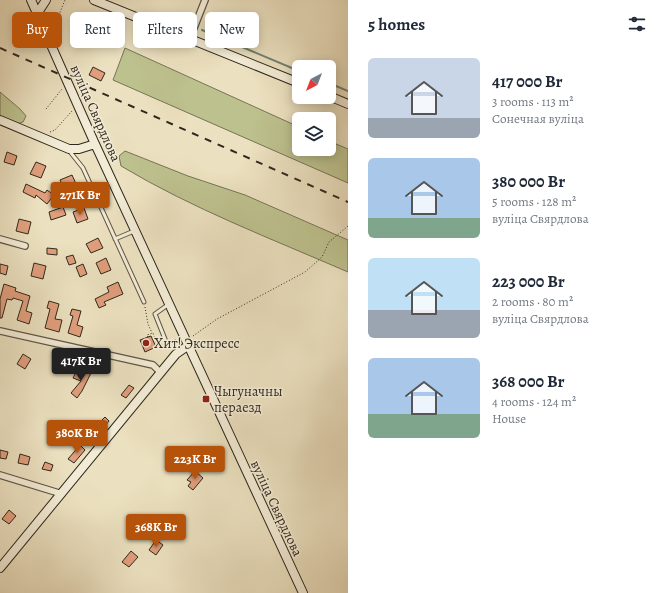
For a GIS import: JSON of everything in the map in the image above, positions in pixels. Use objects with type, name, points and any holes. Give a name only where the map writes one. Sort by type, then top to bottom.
[{"type":"street","name":"вуліца Свярдлова","points":[[31,0],[36,12]]},
{"type":"street","points":[[38,12],[46,0]]},
{"type":"street","points":[[94,0],[133,15]]},
{"type":"street","points":[[197,20],[205,0]]},
{"type":"street","points":[[197,41],[292,80]]},
{"type":"street","name":"вуліца Свярдлова","points":[[52,48],[169,304],[191,341],[302,593]]},
{"type":"street","points":[[336,99],[348,104]]},
{"type":"street","points":[[1,122],[72,149],[79,149],[95,144]]},
{"type":"street","points":[[0,239],[25,246]]},
{"type":"street","points":[[0,331],[153,365],[161,372]]},
{"type":"street","points":[[0,568],[176,354],[191,341]]},
{"type":"street","points":[[0,475],[62,494]]},
{"type":"lane","points":[[72,149],[72,153],[83,168],[144,302]]},
{"type":"lane","points":[[115,239],[135,230]]},
{"type":"lane","points":[[164,339],[155,314],[169,304]]},
{"type":"path","points":[[60,12],[65,0]]},
{"type":"path","points":[[72,77],[83,82],[78,93]]},
{"type":"path","points":[[46,109],[61,90]]},
{"type":"path","points":[[49,133],[55,130],[74,109]]},
{"type":"path","points":[[191,341],[223,316],[305,272],[322,257],[329,242],[348,226]]},
{"type":"path","points":[[144,302],[148,324],[153,333]]},
{"type":"green space","points":[[125,48],[292,124],[292,156],[336,156],[336,144],[348,149],[348,183],[113,80]]},
{"type":"green space","points":[[0,92],[26,116],[23,122],[17,124],[0,116]]},
{"type":"green space","points":[[125,151],[188,176],[245,195],[348,240],[348,272],[204,210],[148,182],[121,166],[119,156]]},
{"type":"building","points":[[93,67],[105,73],[101,81],[89,75]]},
{"type":"building","points":[[7,152],[17,156],[14,165],[4,162]]},
{"type":"building","points":[[36,162],[46,166],[41,178],[30,174]]},
{"type":"building","points":[[72,175],[77,186],[65,191],[60,180]]},
{"type":"building","points":[[26,184],[45,193],[47,190],[54,195],[47,204],[36,195],[35,198],[23,192]]},
{"type":"building","points":[[63,207],[66,215],[51,220],[49,212]]},
{"type":"building","points":[[84,208],[88,219],[77,223],[73,212]]},
{"type":"building","points":[[19,219],[31,222],[28,234],[16,231]]},
{"type":"building","points":[[98,238],[103,248],[91,253],[86,244]]},
{"type":"building","points":[[47,248],[57,249],[57,255],[47,254]]},
{"type":"building","points":[[73,255],[76,263],[69,265],[66,257]]},
{"type":"building","points":[[106,258],[111,270],[101,274],[96,263]]},
{"type":"building","points":[[34,263],[46,266],[43,279],[31,276]]},
{"type":"building","points":[[0,264],[8,266],[6,275],[0,273]]},
{"type":"building","points":[[83,264],[87,274],[80,277],[76,267]]},
{"type":"building","points":[[118,282],[123,294],[104,302],[106,305],[99,308],[95,299],[109,292],[107,287]]},
{"type":"building","points":[[4,284],[16,288],[15,291],[30,296],[26,311],[32,313],[29,324],[17,320],[23,301],[13,298],[12,300],[7,299],[2,318],[0,318],[0,299]]},
{"type":"building","points":[[49,301],[59,304],[55,319],[62,320],[59,332],[45,328],[50,309],[47,308]]},
{"type":"building","points":[[72,309],[81,311],[77,325],[83,327],[80,337],[68,333],[73,316],[70,315]]},
{"type":"building","points":[[151,336],[156,347],[145,352],[140,340]]},
{"type":"building","points":[[23,354],[31,359],[25,369],[17,364]]},
{"type":"building","points":[[56,359],[68,362],[65,373],[53,370]]},
{"type":"building","points":[[78,368],[88,373],[92,371],[77,398],[71,393],[81,381],[73,378]]},
{"type":"building","points":[[129,385],[134,388],[126,398],[121,395]]},
{"type":"building","points":[[105,417],[109,421],[104,427],[99,423]]},
{"type":"building","points":[[80,445],[85,450],[74,463],[68,459]]},
{"type":"building","points":[[183,447],[188,450],[182,457],[177,454]]},
{"type":"building","points":[[0,450],[8,452],[6,459],[0,458]]},
{"type":"building","points":[[20,454],[30,457],[28,465],[18,463]]},
{"type":"building","points":[[45,462],[53,465],[51,471],[42,469]]},
{"type":"building","points":[[195,471],[203,478],[193,490],[188,486],[191,482],[187,480]]},
{"type":"building","points":[[9,510],[16,516],[9,524],[2,519]]},
{"type":"building","points":[[156,540],[163,545],[156,555],[149,550]]},
{"type":"building","points":[[131,551],[138,557],[129,567],[122,562]]},
{"type":"waterway","points":[[202,30],[292,68]]},
{"type":"waterway","points":[[336,86],[348,91]]},
{"type":"railway","points":[[0,48],[348,202]]},
{"type":"place","name":"Хит! Экспресс","points":[[146,343]]},
{"type":"place","name":"Чыгуначны пераезд","points":[[206,399]]}]
